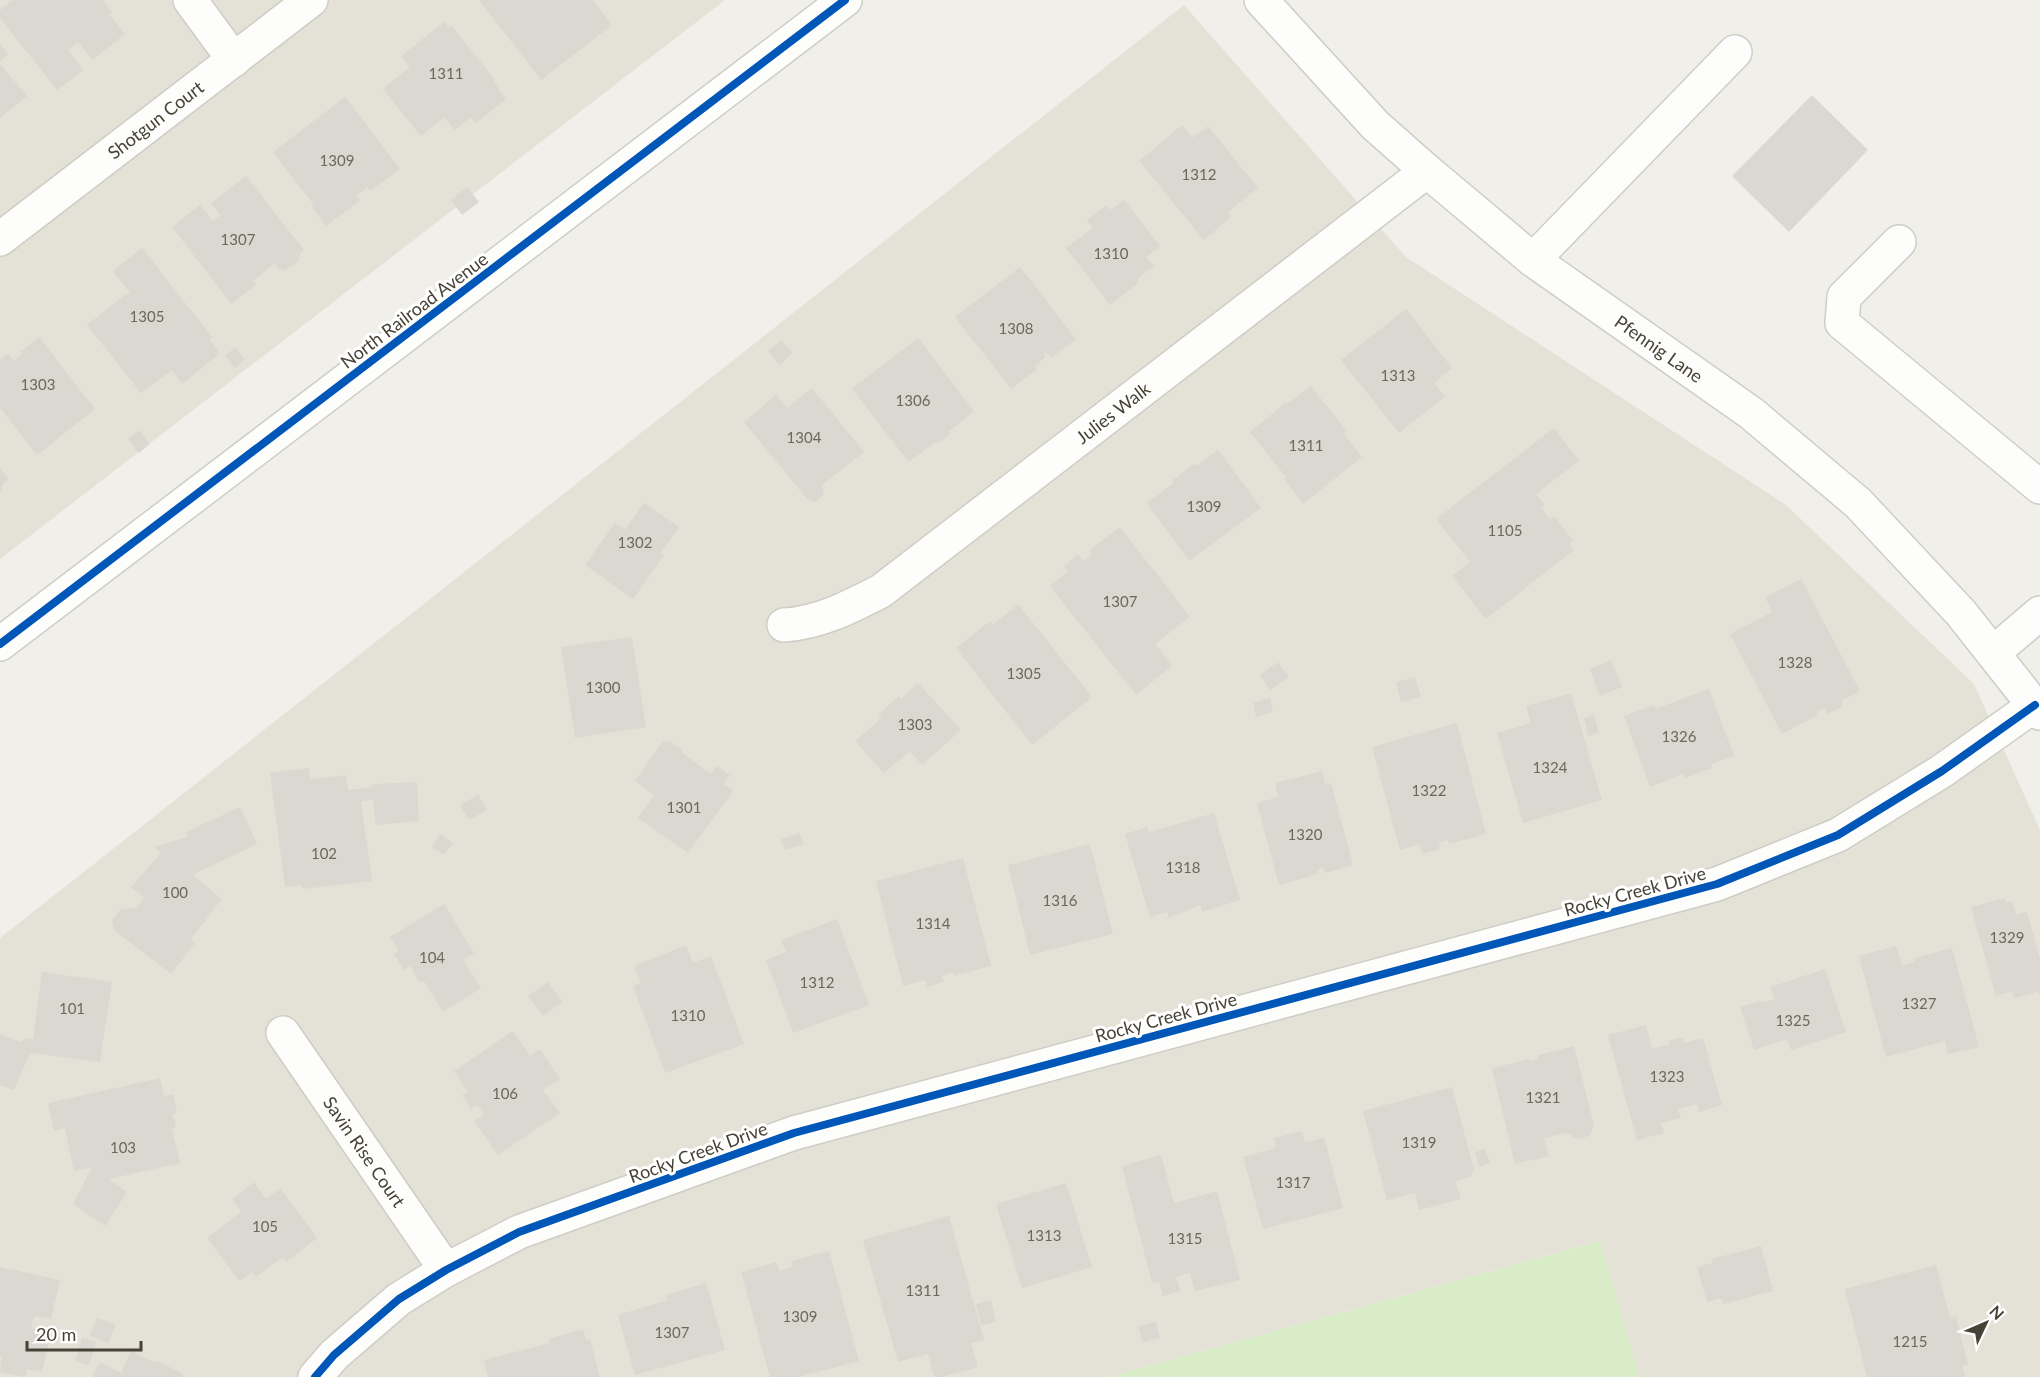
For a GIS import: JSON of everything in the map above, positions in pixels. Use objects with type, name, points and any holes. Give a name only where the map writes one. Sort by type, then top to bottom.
[{"type":"street","points":[[190,0],[234,60]]},
{"type":"street","name":"Shotgun Court","points":[[0,239],[311,0]]},
{"type":"street","name":"North Railroad Avenue","points":[[0,644],[845,0]]},
{"type":"street","name":"Pfennig Lane","points":[[1261,0],[1375,125],[1427,171],[1533,260],[1751,413],[1858,503],[1961,613],[2038,709]]},
{"type":"street","points":[[1533,260],[1735,52]]},
{"type":"street","name":"Julies Walk","points":[[783,625],[800,624],[842,612],[880,591],[1427,171]]},
{"type":"street","points":[[1899,242],[1844,297],[1842,323],[2040,487]]},
{"type":"street","points":[[1993,653],[2040,613]]},
{"type":"street","name":"Rocky Creek Drive","points":[[315,1377],[334,1355],[399,1299],[446,1270],[519,1232],[794,1133],[1717,884],[1838,835],[2038,709]]},
{"type":"street","name":"Savin Rise Court","points":[[283,1033],[446,1270]]},
{"type":"shaded area","points":[[0,0],[725,0],[0,559]]},
{"type":"shaded area","points":[[1184,5],[1406,257],[1786,505],[1974,684],[2040,830],[2040,1377],[1639,1377],[1599,1241],[1109,1377],[0,1377],[0,938]]},
{"type":"green space","points":[[1600,1241],[1639,1377],[1109,1377]]},
{"type":"building","points":[[13,0],[102,0],[112,12],[109,14],[125,34],[92,60],[78,42],[68,50],[83,70],[57,90],[0,18],[0,10]]},
{"type":"building","points":[[479,0],[593,0],[612,25],[541,80]]},
{"type":"building","points":[[444,22],[449,28],[452,26],[495,80],[493,81],[506,99],[476,123],[471,117],[455,130],[444,117],[421,136],[383,89],[410,67],[401,56]]},
{"type":"building","points":[[0,44],[8,54],[0,61]]},
{"type":"building","points":[[0,64],[27,96],[0,118]]},
{"type":"building","points":[[1812,95],[1868,150],[1789,232],[1732,176]]},
{"type":"building","points":[[345,97],[400,169],[370,191],[367,187],[356,196],[360,200],[326,226],[312,207],[314,205],[273,152]]},
{"type":"building","points":[[1182,125],[1192,138],[1208,126],[1258,188],[1229,211],[1231,217],[1204,240],[1139,161]]},
{"type":"building","points":[[246,176],[304,250],[300,253],[299,260],[285,271],[278,268],[275,263],[253,281],[256,285],[231,304],[172,227],[200,205],[213,221],[221,215],[211,203]]},
{"type":"building","points":[[467,187],[479,202],[462,215],[451,200]]},
{"type":"building","points":[[1124,200],[1160,246],[1146,257],[1154,266],[1137,279],[1139,282],[1137,284],[1110,305],[1066,248],[1093,228],[1087,220],[1107,205],[1110,210]]},
{"type":"building","points":[[142,248],[212,337],[209,339],[220,353],[182,384],[172,370],[141,393],[87,325],[130,293],[113,271]]},
{"type":"building","points":[[1020,267],[1076,339],[1051,358],[1046,352],[1043,354],[1046,357],[1035,366],[1037,369],[1011,389],[955,317]]},
{"type":"building","points":[[1406,309],[1452,368],[1434,383],[1445,397],[1399,433],[1341,360]]},
{"type":"building","points":[[39,337],[95,409],[37,455],[0,408],[0,360],[8,354],[14,361],[22,354],[20,352]]},
{"type":"building","points":[[918,338],[974,411],[948,432],[950,434],[936,444],[935,442],[909,462],[852,389]]},
{"type":"building","points":[[781,340],[793,353],[779,365],[768,351]]},
{"type":"building","points":[[235,347],[245,359],[235,368],[225,356]]},
{"type":"building","points":[[1311,386],[1346,430],[1343,433],[1362,457],[1303,504],[1284,479],[1286,477],[1250,432],[1285,403],[1286,405]]},
{"type":"building","points":[[812,388],[864,452],[822,485],[824,495],[815,502],[807,499],[744,422],[776,395],[787,408]]},
{"type":"building","points":[[1554,428],[1579,461],[1536,494],[1545,505],[1541,508],[1550,519],[1554,516],[1573,540],[1569,543],[1574,550],[1486,619],[1452,576],[1470,562],[1436,519]]},
{"type":"building","points":[[139,430],[150,444],[139,453],[128,439]]},
{"type":"building","points":[[1218,450],[1261,508],[1189,561],[1147,503],[1174,483],[1173,480],[1194,464],[1196,466]]},
{"type":"building","points":[[0,468],[9,479],[2,485],[2,491],[0,491]]},
{"type":"building","points":[[644,503],[679,527],[660,553],[664,555],[633,599],[585,565],[615,523],[625,530]]},
{"type":"building","points":[[1120,527],[1190,617],[1155,644],[1172,666],[1136,695],[1050,586],[1068,571],[1064,566],[1078,555],[1083,561],[1092,554],[1089,552],[1092,548]]},
{"type":"building","points":[[1801,579],[1860,691],[1841,701],[1843,706],[1828,714],[1825,708],[1816,713],[1818,715],[1782,734],[1730,634],[1772,612],[1765,597]]},
{"type":"building","points":[[1018,604],[1092,697],[1032,745],[956,648],[990,621],[993,625]]},
{"type":"building","points":[[632,637],[646,727],[575,738],[561,647]]},
{"type":"building","points":[[1611,660],[1622,687],[1600,696],[1590,669]]},
{"type":"building","points":[[1278,662],[1289,677],[1270,690],[1260,675]]},
{"type":"building","points":[[1415,677],[1421,697],[1401,702],[1396,682]]},
{"type":"building","points":[[918,683],[961,730],[922,765],[910,751],[884,773],[855,741],[882,718],[878,715],[899,696],[901,699]]},
{"type":"building","points":[[1709,689],[1734,756],[1711,764],[1712,768],[1685,778],[1683,774],[1650,787],[1624,716],[1654,705],[1655,709]]},
{"type":"building","points":[[1571,693],[1602,800],[1523,823],[1497,733],[1531,723],[1526,706]]},
{"type":"building","points":[[1270,698],[1273,712],[1256,717],[1253,703]]},
{"type":"building","points":[[1594,715],[1599,733],[1588,736],[1584,718]]},
{"type":"building","points":[[1457,723],[1486,834],[1449,844],[1448,840],[1439,842],[1440,849],[1422,854],[1420,844],[1400,850],[1372,747]]},
{"type":"building","points":[[669,740],[711,774],[717,766],[730,775],[724,784],[733,791],[688,853],[638,818],[654,795],[635,781],[663,741],[667,743]]},
{"type":"building","points":[[309,768],[310,779],[346,775],[348,790],[373,787],[373,784],[417,782],[419,821],[376,825],[373,800],[361,801],[372,881],[303,889],[302,885],[285,887],[270,773]]},
{"type":"building","points":[[1322,771],[1325,784],[1331,783],[1353,865],[1325,873],[1323,868],[1317,870],[1318,874],[1279,885],[1257,803],[1278,797],[1275,783]]},
{"type":"building","points":[[478,795],[487,810],[469,820],[460,805]]},
{"type":"building","points":[[240,807],[257,844],[192,875],[222,899],[191,939],[195,943],[171,974],[114,930],[112,920],[121,909],[135,908],[144,898],[131,887],[161,853],[154,847],[188,837],[186,832]]},
{"type":"building","points":[[1214,813],[1240,900],[1202,912],[1200,905],[1169,918],[1167,912],[1150,917],[1125,834],[1147,827],[1149,832]]},
{"type":"building","points":[[800,833],[804,844],[785,850],[781,839]]},
{"type":"building","points":[[440,834],[453,843],[444,855],[432,847]]},
{"type":"building","points":[[1090,844],[1113,934],[1030,955],[1008,865]]},
{"type":"building","points":[[963,858],[991,966],[954,976],[953,972],[942,976],[944,982],[927,987],[926,980],[903,986],[876,881]]},
{"type":"building","points":[[2005,898],[2006,903],[2012,901],[2016,915],[2027,912],[2040,959],[2040,997],[2038,992],[2014,998],[2012,991],[1996,996],[1971,907]]},
{"type":"building","points":[[444,904],[474,953],[463,960],[481,988],[443,1012],[424,981],[420,983],[410,966],[404,970],[394,954],[399,951],[390,937]]},
{"type":"building","points":[[837,919],[869,1005],[793,1033],[766,960],[786,952],[781,940]]},
{"type":"building","points":[[686,945],[693,963],[711,956],[744,1044],[665,1073],[633,986],[641,983],[634,966]]},
{"type":"building","points":[[1896,946],[1902,965],[1915,962],[1914,958],[1952,948],[1979,1047],[1948,1054],[1945,1041],[1886,1057],[1859,956]]},
{"type":"building","points":[[1825,969],[1846,1032],[1791,1050],[1787,1039],[1754,1050],[1740,1007],[1775,999],[1770,987]]},
{"type":"building","points":[[42,972],[112,982],[100,1062],[30,1053],[14,1090],[0,1085],[0,1034],[20,1042],[28,1038],[33,1039]]},
{"type":"building","points":[[548,982],[563,1002],[543,1016],[528,996]]},
{"type":"building","points":[[1646,1025],[1652,1049],[1670,1044],[1668,1041],[1683,1037],[1684,1043],[1703,1038],[1722,1105],[1699,1112],[1697,1104],[1678,1109],[1681,1118],[1661,1123],[1664,1133],[1637,1140],[1608,1035]]},
{"type":"building","points":[[513,1031],[530,1056],[540,1049],[560,1079],[543,1090],[560,1113],[498,1155],[474,1121],[484,1114],[477,1105],[471,1109],[462,1095],[468,1092],[454,1071]]},
{"type":"building","points":[[1574,1046],[1594,1126],[1589,1136],[1577,1139],[1567,1133],[1544,1138],[1549,1156],[1515,1164],[1492,1068],[1539,1059],[1538,1055]]},
{"type":"building","points":[[160,1078],[164,1096],[173,1094],[177,1113],[172,1114],[176,1127],[172,1128],[180,1163],[109,1179],[127,1192],[105,1226],[73,1204],[92,1167],[74,1171],[65,1128],[54,1131],[48,1103]]},
{"type":"building","points":[[1452,1087],[1474,1170],[1470,1177],[1455,1181],[1461,1199],[1419,1210],[1415,1193],[1387,1200],[1363,1111]]},
{"type":"building","points":[[1302,1131],[1305,1143],[1324,1137],[1343,1208],[1263,1229],[1243,1157],[1276,1148],[1274,1138]]},
{"type":"building","points":[[1485,1149],[1490,1163],[1479,1167],[1475,1152]]},
{"type":"building","points":[[1161,1155],[1174,1203],[1217,1191],[1240,1280],[1195,1291],[1190,1273],[1176,1277],[1180,1291],[1163,1296],[1159,1281],[1152,1283],[1122,1166]]},
{"type":"building","points":[[254,1182],[266,1199],[280,1188],[317,1238],[286,1262],[283,1257],[256,1277],[252,1272],[239,1281],[207,1238],[241,1212],[232,1199]]},
{"type":"building","points":[[1066,1183],[1092,1267],[1022,1288],[996,1204]]},
{"type":"building","points":[[949,1216],[984,1340],[971,1343],[978,1367],[934,1377],[928,1354],[898,1362],[863,1240]]},
{"type":"building","points":[[1761,1246],[1773,1291],[1723,1304],[1721,1298],[1707,1302],[1697,1267],[1712,1263],[1712,1259]]},
{"type":"building","points":[[829,1251],[859,1361],[798,1377],[770,1377],[741,1272],[776,1262],[779,1271],[792,1267],[791,1261]]},
{"type":"building","points":[[1936,1265],[1950,1318],[1956,1316],[1968,1365],[1962,1366],[1965,1377],[1867,1377],[1845,1289]]},
{"type":"building","points":[[0,1267],[60,1280],[51,1319],[34,1316],[31,1328],[51,1332],[42,1372],[27,1369],[23,1377],[0,1372],[2,1355],[0,1355]]},
{"type":"building","points":[[706,1283],[725,1350],[635,1375],[618,1315],[668,1300],[666,1295]]},
{"type":"building","points":[[991,1300],[996,1322],[981,1325],[976,1304]]},
{"type":"building","points":[[97,1318],[116,1325],[108,1343],[90,1336]]},
{"type":"building","points":[[1156,1321],[1160,1338],[1143,1342],[1138,1327]]},
{"type":"building","points":[[583,1329],[586,1340],[590,1339],[600,1377],[488,1377],[484,1360],[550,1343],[549,1339]]},
{"type":"building","points":[[82,1338],[96,1342],[89,1365],[75,1361]]},
{"type":"building","points":[[131,1351],[155,1363],[156,1360],[183,1374],[182,1377],[92,1377],[100,1362],[121,1373]]},
{"type":"cycle path","points":[[0,644],[845,0]]},
{"type":"cycle path","points":[[315,1377],[334,1355],[399,1299],[446,1270],[519,1232],[794,1133],[1717,884],[1838,835],[1942,771],[2035,705]]}]
